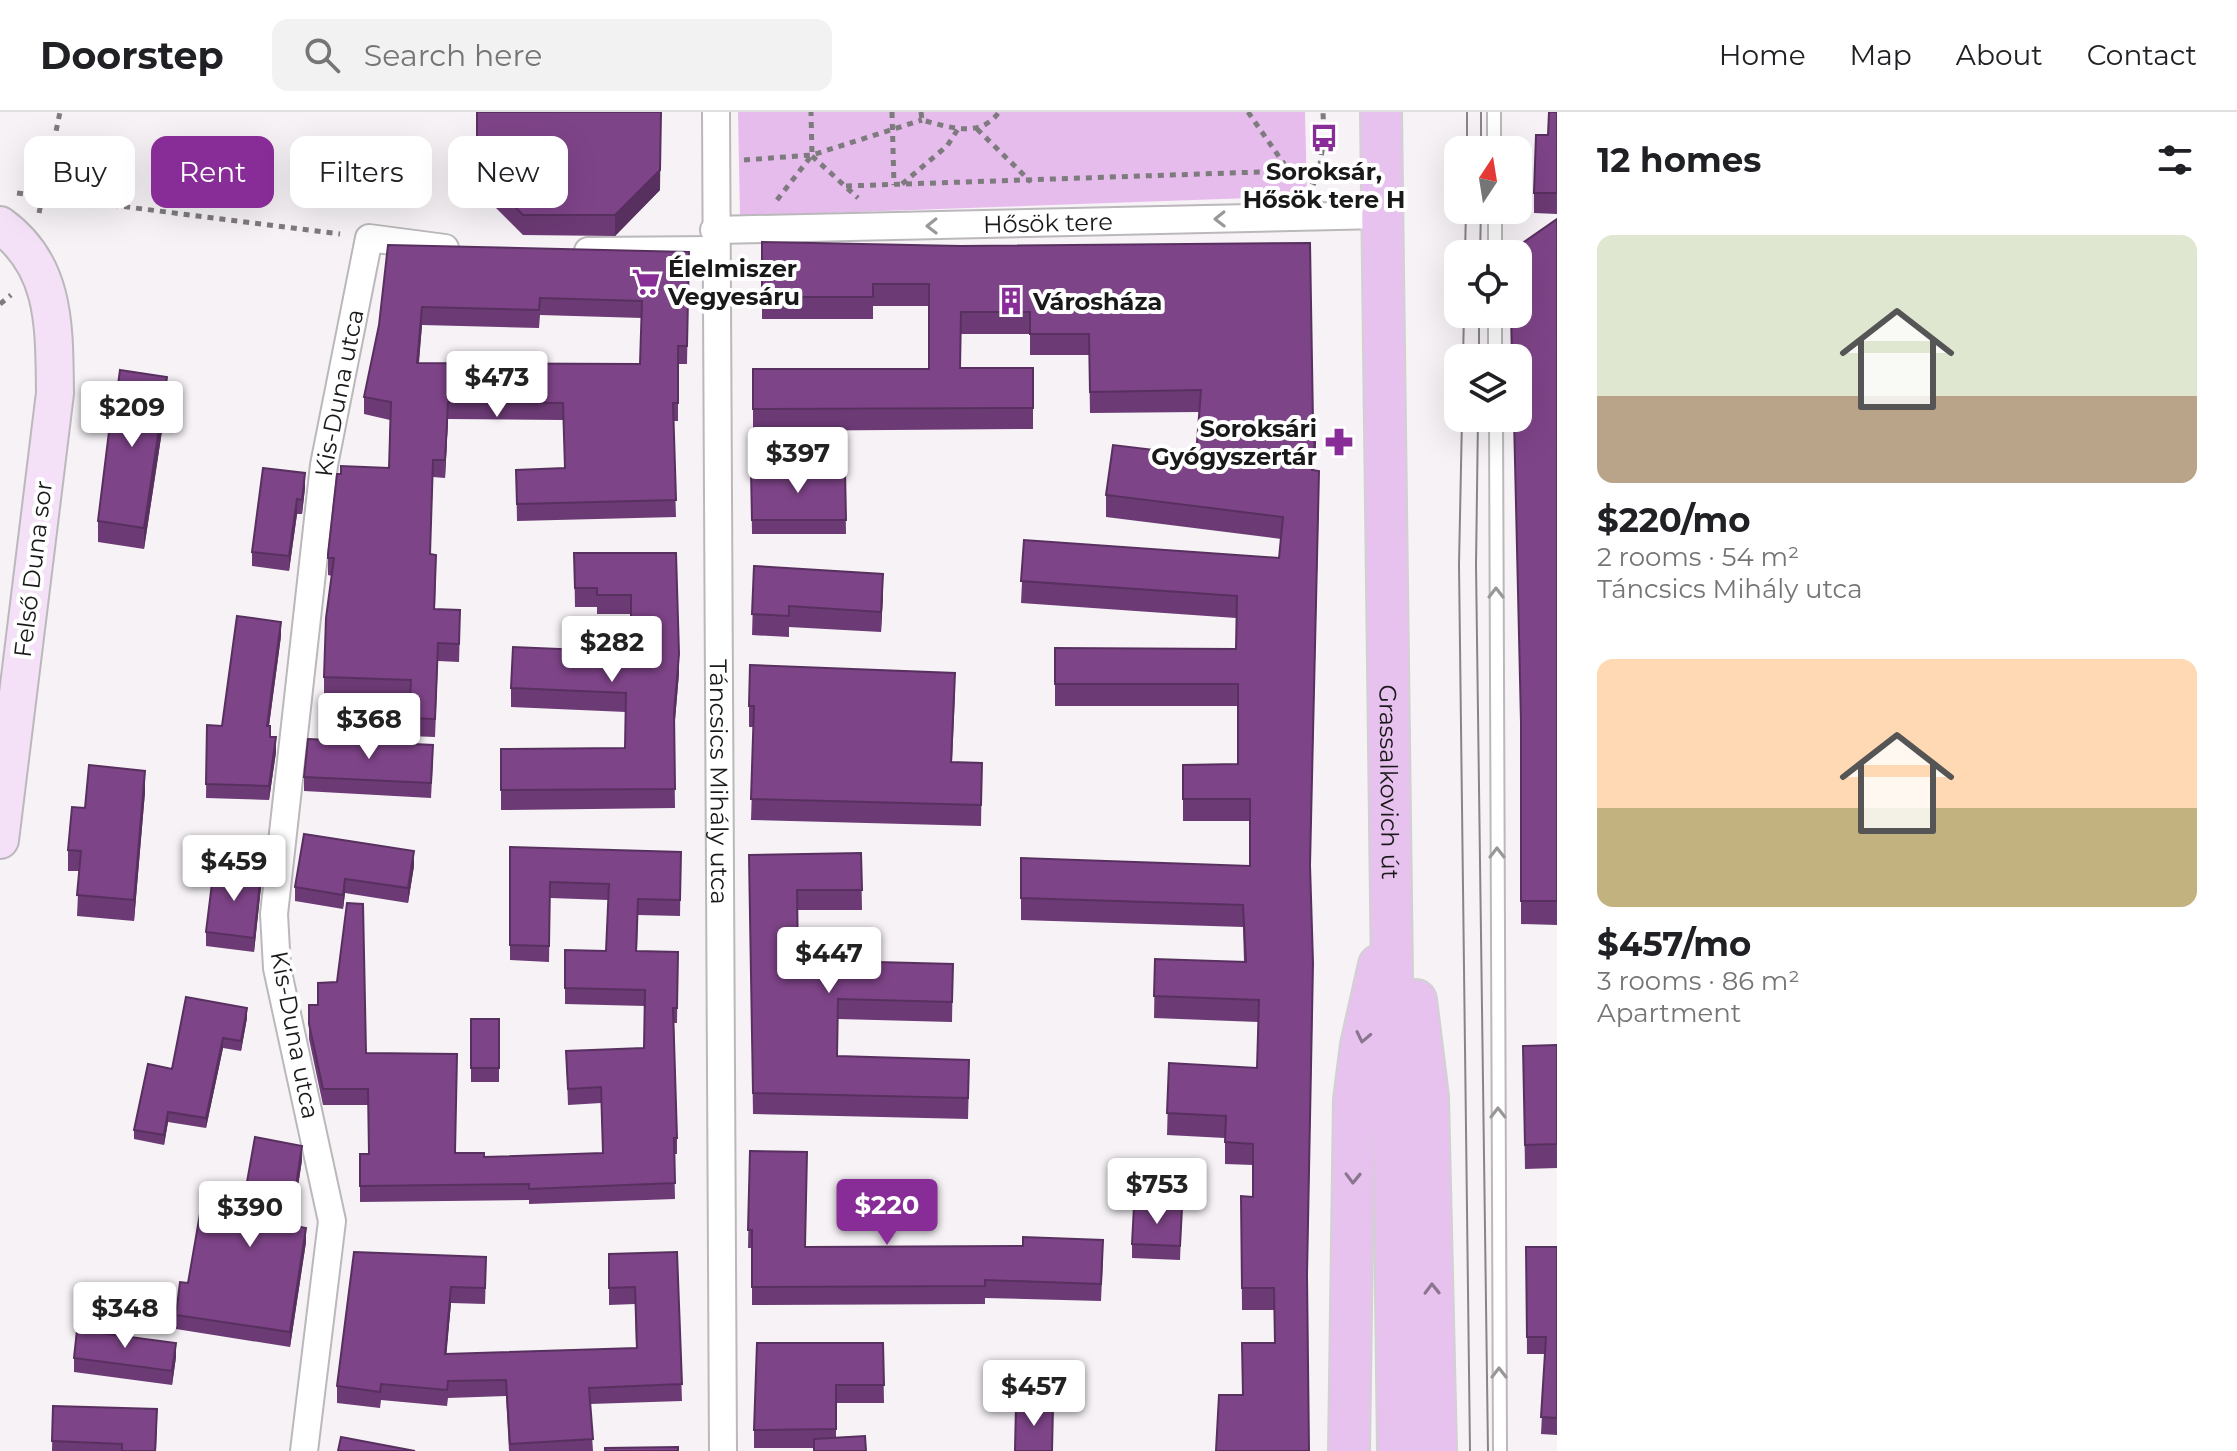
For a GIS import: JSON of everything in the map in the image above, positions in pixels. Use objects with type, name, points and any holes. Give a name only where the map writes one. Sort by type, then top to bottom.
[{"type":"main road","name":"Grassalkovich út","points":[[1381,112],[1398,1451]]},
{"type":"main road","points":[[1349,1451],[1354,1100],[1393,878]]},
{"type":"main road","points":[[1393,878],[1420,1020],[1428,1097],[1436,1451]]},
{"type":"street","name":"Táncsics Mihály utca","points":[[716,112],[714,240],[723,1451]]},
{"type":"street","name":"Hősök tere","points":[[558,251],[714,240],[755,230],[1382,215]]},
{"type":"street","name":"Felső Duna sor","points":[[0,225],[30,253],[50,293],[54,323],[55,393],[0,840]]},
{"type":"street","points":[[369,238],[416,246],[471,249]]},
{"type":"street","name":"Kis-Duna utca","points":[[304,1451],[332,1221],[277,968],[274,914],[324,465],[369,238]]},
{"type":"lane","points":[[1494,112],[1494,136]]},
{"type":"lane","points":[[1496,432],[1500,1451]]},
{"type":"path","points":[[55,136],[60,112]]},
{"type":"path","points":[[755,230],[812,155],[811,112]]},
{"type":"path","points":[[892,112],[898,185]]},
{"type":"path","points":[[921,112],[922,120]]},
{"type":"path","points":[[715,163],[812,155],[922,120],[958,129],[977,129],[994,120],[999,112]]},
{"type":"path","points":[[1248,112],[1289,171]]},
{"type":"path","points":[[846,186],[1289,171],[1317,184],[1324,138],[1323,112]]},
{"type":"path","points":[[898,185],[947,146],[958,129]]},
{"type":"path","points":[[977,129],[1031,182]]},
{"type":"path","points":[[812,155],[886,227]]},
{"type":"path","points":[[14,192],[24,193]]},
{"type":"path","points":[[30,253],[39,208]]},
{"type":"path","points":[[135,208],[369,238]]},
{"type":"shaded area","points":[[738,112],[1305,112],[1307,196],[740,216]]},
{"type":"building","points":[[477,112],[661,112],[660,170],[615,215],[523,215],[516,208],[568,208],[568,136],[477,136]]},
{"type":"building","points":[[1549,112],[1557,112],[1557,193],[1534,193],[1536,135],[1548,135]]},
{"type":"building","points":[[1557,219],[1557,901],[1521,901],[1521,722],[1514,432],[1532,432],[1532,344],[1512,344],[1511,328],[1532,328],[1532,240],[1527,240]]},
{"type":"building","points":[[762,242],[961,246],[1310,243],[1313,423],[1316,424],[1312,470],[1319,471],[1310,865],[1313,963],[1307,1275],[1309,1451],[1216,1451],[1219,1395],[1243,1395],[1242,1343],[1275,1343],[1274,1288],[1242,1288],[1241,1196],[1253,1197],[1253,1144],[1225,1142],[1226,1116],[1167,1113],[1169,1063],[1257,1068],[1259,1000],[1154,996],[1155,959],[1246,962],[1243,905],[1021,898],[1021,858],[1250,866],[1250,799],[1183,799],[1183,765],[1238,764],[1238,684],[1055,684],[1055,648],[1236,649],[1237,596],[1021,581],[1024,540],[1279,558],[1283,517],[1106,495],[1113,445],[1196,455],[1201,390],[1090,392],[1089,334],[1030,334],[1030,312],[961,312],[960,368],[1033,368],[1033,408],[753,409],[753,369],[929,369],[929,284],[873,284],[873,297],[762,297]]},
{"type":"building","points":[[388,245],[689,252],[687,346],[678,346],[678,403],[673,403],[676,500],[517,504],[516,470],[565,468],[563,403],[448,402],[445,460],[433,460],[430,554],[436,555],[434,609],[460,610],[459,644],[438,643],[435,719],[409,718],[411,680],[324,677],[326,618],[334,558],[328,558],[328,554],[337,474],[341,474],[341,466],[389,468],[391,402],[364,397],[379,325]],"holes":[[[540,298],[642,301],[640,364],[417,363],[422,307],[539,310]]]},
{"type":"building","points":[[120,370],[167,377],[144,528],[98,521],[113,399],[116,400]]},
{"type":"building","points":[[263,468],[305,473],[302,500],[297,499],[289,556],[252,552]]},
{"type":"building","points":[[751,470],[845,470],[846,520],[752,520]]},
{"type":"building","points":[[574,553],[676,553],[679,654],[674,713],[675,789],[501,790],[501,749],[625,748],[626,693],[511,688],[513,647],[631,652],[631,595],[597,595],[597,588],[575,588]]},
{"type":"building","points":[[754,566],[883,574],[881,612],[789,606],[789,616],[752,614]]},
{"type":"building","points":[[237,616],[281,622],[267,726],[270,726],[270,737],[276,737],[269,786],[206,784],[207,725],[222,726]]},
{"type":"building","points":[[750,665],[955,673],[951,762],[982,763],[981,805],[751,799],[754,706],[749,706]]},
{"type":"building","points":[[308,739],[433,745],[431,783],[304,777]]},
{"type":"building","points":[[89,765],[145,771],[134,900],[77,895],[81,851],[68,850],[72,807],[85,808]]},
{"type":"building","points":[[304,834],[414,851],[408,888],[345,879],[343,895],[295,887]]},
{"type":"building","points":[[510,847],[681,852],[680,900],[638,899],[636,951],[678,952],[677,1008],[673,1008],[677,1138],[674,1138],[675,1183],[529,1189],[529,1184],[360,1186],[360,1154],[369,1154],[368,1089],[323,1089],[309,1024],[309,1005],[318,1005],[318,983],[337,982],[347,903],[363,904],[366,1053],[457,1054],[455,1153],[484,1153],[484,1157],[603,1153],[601,1087],[568,1089],[566,1051],[644,1048],[645,990],[565,988],[565,950],[606,951],[609,884],[550,882],[549,946],[510,945]]},
{"type":"building","points":[[861,853],[862,890],[797,890],[798,960],[953,964],[952,1002],[838,999],[837,1056],[969,1060],[968,1098],[753,1093],[749,855]]},
{"type":"building","points":[[214,867],[261,873],[254,938],[206,932]]},
{"type":"building","points":[[186,997],[247,1008],[241,1041],[223,1038],[206,1118],[168,1112],[164,1135],[134,1130],[148,1064],[172,1069]]},
{"type":"building","points":[[471,1019],[499,1019],[499,1068],[471,1068]]},
{"type":"building","points":[[1557,1045],[1557,1144],[1525,1145],[1523,1046]]},
{"type":"building","points":[[255,1137],[302,1146],[290,1225],[306,1228],[290,1332],[176,1315],[180,1282],[188,1283],[201,1208],[241,1216]]},
{"type":"building","points":[[750,1151],[807,1152],[805,1247],[1023,1246],[1023,1237],[1103,1240],[1101,1284],[985,1280],[985,1286],[752,1287],[752,1230],[748,1230]]},
{"type":"building","points":[[1134,1206],[1182,1208],[1180,1246],[1132,1244]]},
{"type":"building","points":[[1526,1247],[1557,1247],[1557,1418],[1541,1417],[1546,1337],[1527,1337]]},
{"type":"building","points":[[354,1252],[486,1257],[485,1288],[451,1287],[445,1354],[637,1348],[635,1287],[609,1288],[609,1254],[677,1252],[682,1384],[589,1388],[593,1439],[510,1444],[506,1380],[448,1381],[447,1390],[381,1384],[380,1392],[337,1386]]},
{"type":"building","points":[[77,1330],[176,1343],[172,1371],[74,1358]]},
{"type":"building","points":[[757,1343],[883,1343],[884,1385],[836,1385],[836,1429],[754,1430]]},
{"type":"building","points":[[1016,1405],[1053,1406],[1052,1451],[1015,1451]]},
{"type":"building","points":[[53,1406],[157,1409],[155,1451],[122,1451],[122,1444],[52,1441]]},
{"type":"building","points":[[865,1436],[866,1451],[814,1451],[814,1439]]},
{"type":"building","points":[[341,1437],[415,1451],[338,1451]]},
{"type":"building","points":[[678,1447],[678,1451],[605,1451],[605,1448]]},
{"type":"tram line","points":[[1467,112],[1467,136]]},
{"type":"tram line","points":[[1481,112],[1481,136]]},
{"type":"tram line","points":[[1465,240],[1466,224]]},
{"type":"tram line","points":[[1480,240],[1481,224]]},
{"type":"tram line","points":[[1463,344],[1464,328]]},
{"type":"tram line","points":[[1479,328],[1479,344]]},
{"type":"tram line","points":[[1462,432],[1459,565],[1470,1451]]},
{"type":"tram line","points":[[1478,432],[1476,565],[1488,1451]]},
{"type":"place","name":"Soroksár, Hősök tere H","points":[[1324,138]]},
{"type":"place","name":"Élelmiszer Vegyesáru","points":[[646,282]]},
{"type":"place","name":"Városháza","points":[[1011,301]]},
{"type":"place","name":"Soroksári Gyógyszertár","points":[[1339,442]]}]
